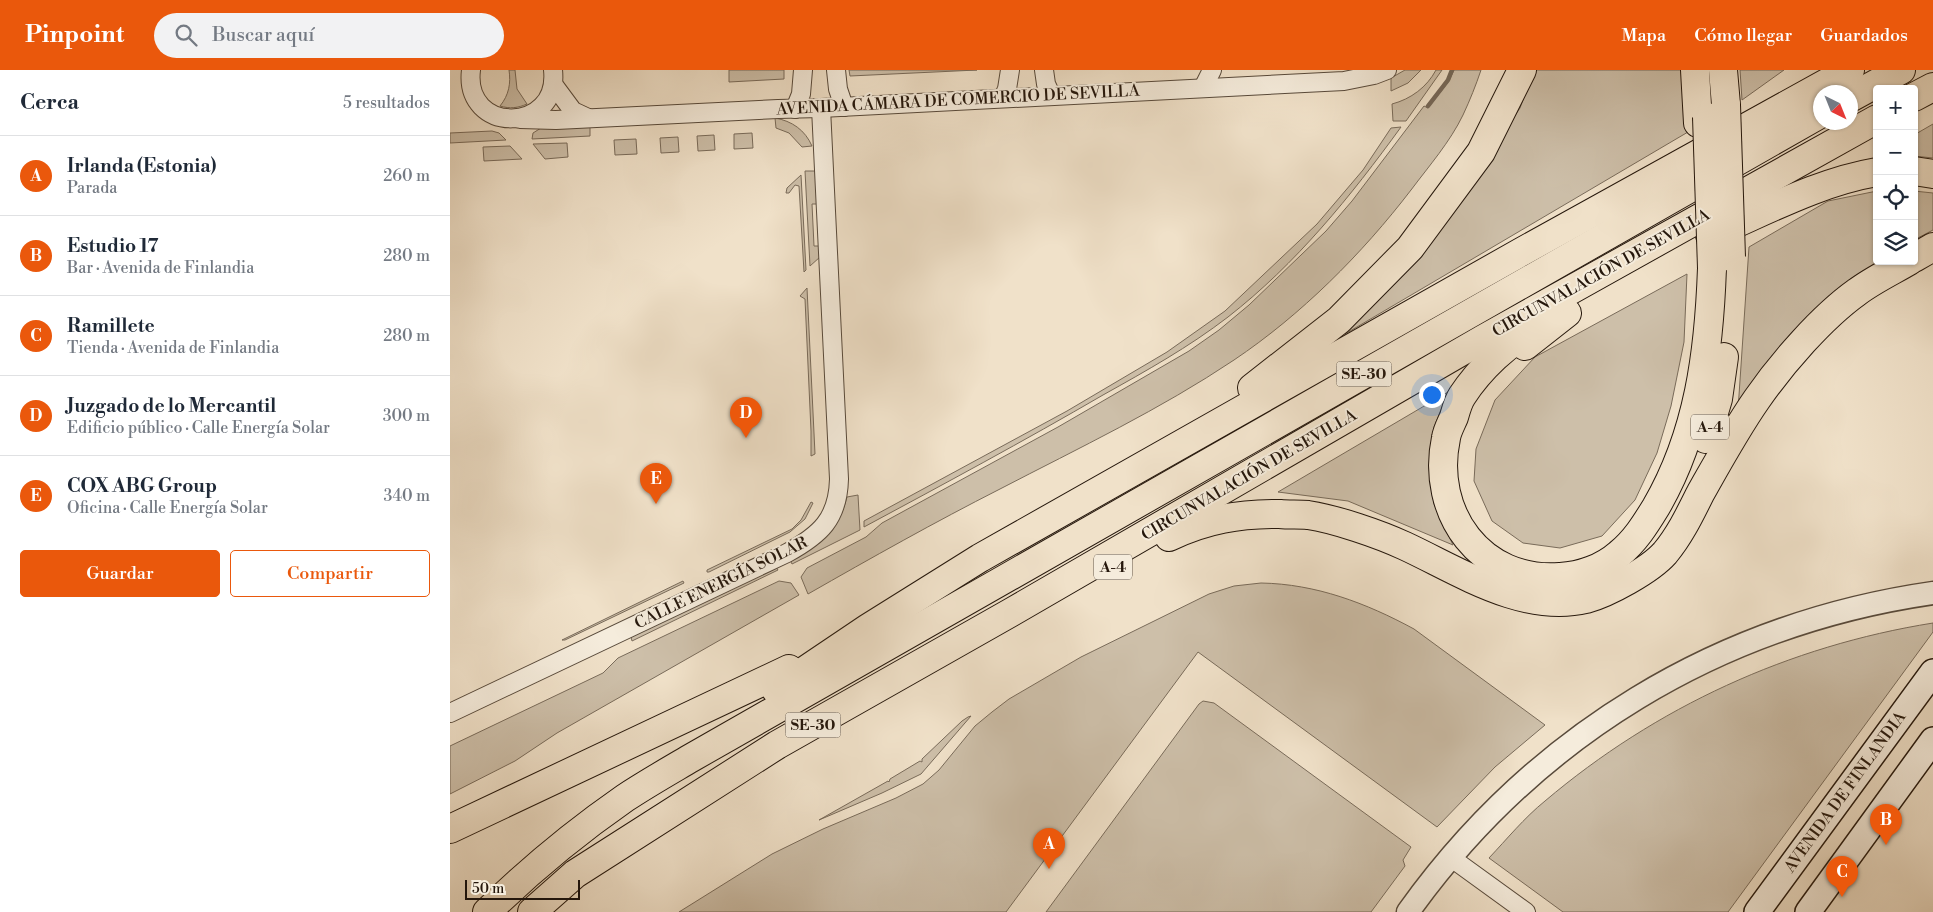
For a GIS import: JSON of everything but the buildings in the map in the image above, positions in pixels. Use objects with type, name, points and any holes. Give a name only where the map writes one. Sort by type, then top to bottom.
[{"type":"highway","points":[[1123,476],[1255,386],[1339,320],[1410,248],[1481,152],[1522,70]]},
{"type":"highway","points":[[1694,70],[1710,115]]},
{"type":"highway","points":[[1703,70],[1710,115],[1716,266],[1694,378],[1671,458],[1656,491],[1640,517],[1626,534],[1595,559],[1563,569],[1548,570],[1527,566],[1500,556],[1477,536],[1469,526],[1457,498],[1453,477],[1453,446],[1458,426],[1468,403],[1485,380],[1509,358],[1567,314],[1676,250],[1796,178],[1873,121]]},
{"type":"highway","points":[[1710,115],[1723,70]]},
{"type":"highway","points":[[1523,251],[1653,170],[1732,124],[1813,70]]},
{"type":"highway","points":[[569,839],[646,768],[785,684],[868,628],[980,558],[1523,251],[1850,70]]},
{"type":"highway","points":[[1858,94],[1900,70]]},
{"type":"highway","points":[[1918,95],[1933,87]]},
{"type":"highway","name":"CIRCUNVALACIÓN DE SEVILLA","points":[[487,912],[530,870],[569,839],[626,797],[691,758],[1813,118]]},
{"type":"highway","name":"CIRCUNVALACIÓN DE SEVILLA","points":[[532,912],[575,874],[777,745],[1010,613],[1483,339],[1873,121]]},
{"type":"highway","points":[[1918,172],[1933,174]]},
{"type":"highway","points":[[1676,250],[1830,183],[1873,173]]},
{"type":"highway","points":[[1918,256],[1933,247]]},
{"type":"highway","points":[[1630,578],[1648,568],[1664,554],[1683,526],[1756,399],[1788,359],[1820,325],[1858,292],[1902,265]]},
{"type":"highway","name":"A-4","points":[[1010,613],[1060,597],[1177,534],[1215,519],[1258,514],[1308,515],[1354,527],[1403,545],[1481,582],[1527,599],[1558,602],[1586,599],[1611,590],[1630,578],[1656,545],[1679,507],[1708,434],[1718,399],[1727,337],[1716,266]]},
{"type":"highway","points":[[450,829],[767,681],[868,628]]},
{"type":"highway","points":[[557,912],[584,886],[621,844]]},
{"type":"main road","name":"AVENIDA DE FINLANDIA","points":[[1757,912],[1933,672]]},
{"type":"main road","points":[[1808,912],[1933,740]]},
{"type":"street","name":"AVENIDA CÁMARA DE COMERCIO DE SEVILLA","points":[[471,70],[470,82],[472,91],[483,108],[500,118],[542,120],[1204,88],[1251,78],[1344,81],[1374,75],[1387,70]]},
{"type":"street","points":[[795,108],[801,94],[803,70]]},
{"type":"street","points":[[836,70],[838,88],[844,106]]},
{"type":"street","points":[[1003,98],[1008,89],[1010,70]]},
{"type":"street","points":[[1044,70],[1046,84],[1051,96]]},
{"type":"street","points":[[1204,88],[1212,70]]},
{"type":"street","points":[[520,119],[542,107],[549,96],[553,74]]},
{"type":"street","points":[[553,74],[573,111],[588,118]]},
{"type":"street","name":"CALLE ENERGÍA SOLAR","points":[[450,713],[787,553],[812,538],[828,520],[838,499],[839,479],[821,108]]},
{"type":"street","points":[[1408,912],[1450,857],[1506,797],[1561,750],[1605,718],[1655,687],[1736,647],[1776,632],[1868,605],[1933,593]]},
{"type":"street","points":[[1450,857],[1526,912]]},
{"type":"shaded area","points":[[509,70],[515,70],[517,89],[527,104],[514,108],[500,106],[509,89]]},
{"type":"shaded area","points":[[729,70],[784,70],[784,79],[729,82]]},
{"type":"shaded area","points":[[849,70],[977,70],[850,76]]},
{"type":"shaded area","points":[[1405,70],[1421,70],[1408,83],[1391,91],[1391,78]]},
{"type":"shaded area","points":[[1436,70],[1442,70],[1406,121],[1393,121],[1392,104],[1418,92]]},
{"type":"shaded area","points":[[1454,70],[1481,70],[1463,115],[1446,144],[1372,237],[1329,282],[1283,323],[1234,360],[1178,395],[927,527],[808,594],[801,577],[807,568],[866,537],[882,523],[1058,427],[1189,351],[1219,330],[1249,305],[1326,231],[1352,201],[1424,106],[1428,108],[1449,81]]},
{"type":"shaded area","points":[[1534,70],[1681,70],[1688,132],[1345,334],[1437,232],[1520,108]]},
{"type":"shaded area","points":[[1740,70],[1784,70],[1742,100]]},
{"type":"shaded area","points":[[775,118],[787,121],[797,127],[806,135],[812,146],[802,147],[789,133],[776,128]]},
{"type":"shaded area","points":[[1933,124],[1933,158],[1918,156],[1918,133]]},
{"type":"shaded area","points":[[590,126],[590,136],[532,139],[533,133],[541,128]]},
{"type":"shaded area","points":[[1401,127],[1321,228],[1277,275],[1228,317],[1183,349],[1135,377],[1014,446],[864,527],[864,521],[1067,411],[1167,352],[1225,311],[1317,224],[1363,170],[1391,128]]},
{"type":"shaded area","points":[[492,131],[499,133],[506,140],[450,143],[450,133]]},
{"type":"shaded area","points":[[752,133],[753,148],[734,149],[734,134]]},
{"type":"shaded area","points":[[714,135],[715,150],[698,151],[697,136]]},
{"type":"shaded area","points":[[678,137],[679,152],[661,153],[660,138]]},
{"type":"shaded area","points":[[636,139],[637,154],[615,155],[614,140]]},
{"type":"shaded area","points":[[567,143],[568,157],[545,159],[533,144]]},
{"type":"shaded area","points":[[510,146],[522,159],[484,161],[483,147]]},
{"type":"shaded area","points":[[805,171],[816,171],[817,204],[812,204],[814,246],[819,246],[820,257],[810,266]]},
{"type":"shaded area","points":[[801,175],[806,270],[804,272],[799,186],[795,185],[789,193],[786,193],[787,188]]},
{"type":"shaded area","points":[[1918,191],[1933,193],[1933,230],[1918,238]]},
{"type":"shaded area","points":[[1873,192],[1873,265],[1825,303],[1738,410],[1749,247],[1828,201]]},
{"type":"shaded area","points":[[1687,274],[1684,342],[1671,406],[1657,453],[1635,500],[1602,536],[1560,548],[1523,543],[1492,521],[1474,481],[1476,449],[1495,400],[1535,357]]},
{"type":"shaded area","points":[[807,288],[815,454],[811,456],[805,299],[800,296]]},
{"type":"shaded area","points":[[1448,392],[1434,427],[1429,468],[1434,504],[1453,545],[1348,501],[1278,492]]},
{"type":"shaded area","points":[[858,495],[860,530],[792,564],[790,560],[811,549],[827,536],[839,519],[847,497]]},
{"type":"shaded area","points":[[811,502],[813,503],[805,519],[790,532],[707,572],[707,570],[792,529],[801,520]]},
{"type":"shaded area","points":[[776,567],[778,570],[632,641],[631,637]]},
{"type":"shaded area","points":[[683,581],[684,583],[562,640]]},
{"type":"shaded area","points":[[779,581],[791,583],[799,595],[557,733],[515,761],[450,794],[450,746],[603,673],[618,658]]},
{"type":"shaded area","points":[[1261,583],[1281,584],[1321,591],[1359,603],[1414,629],[1545,725],[1495,767],[1437,827],[1198,652],[1006,912],[679,912],[772,854],[923,784],[939,770],[975,726],[992,712],[1009,699],[1081,657],[1209,594],[1234,586]]},
{"type":"shaded area","points":[[1933,623],[1933,632],[1728,912],[1563,912],[1489,858],[1537,808],[1588,767],[1632,737],[1679,709],[1727,685],[1827,647],[1880,633]]},
{"type":"shaded area","points":[[1203,701],[1214,703],[1411,847],[1403,860],[1405,866],[1371,912],[1046,912]]},
{"type":"shaded area","points":[[971,716],[921,774],[819,820],[889,782],[890,779],[920,761],[922,762],[922,759],[962,721]]},
{"type":"waterway","points":[[1428,106],[1448,80],[1452,70]]},
{"type":"place","name":"Juzgado de lo Mercantil","points":[[746,438]]},
{"type":"place","name":"COX ABG Group","points":[[656,504]]},
{"type":"place","name":"Estudio 17","points":[[1886,845]]},
{"type":"place","name":"Irlanda (Estonia)","points":[[1049,869]]},
{"type":"place","name":"Ramillete","points":[[1842,897]]}]
